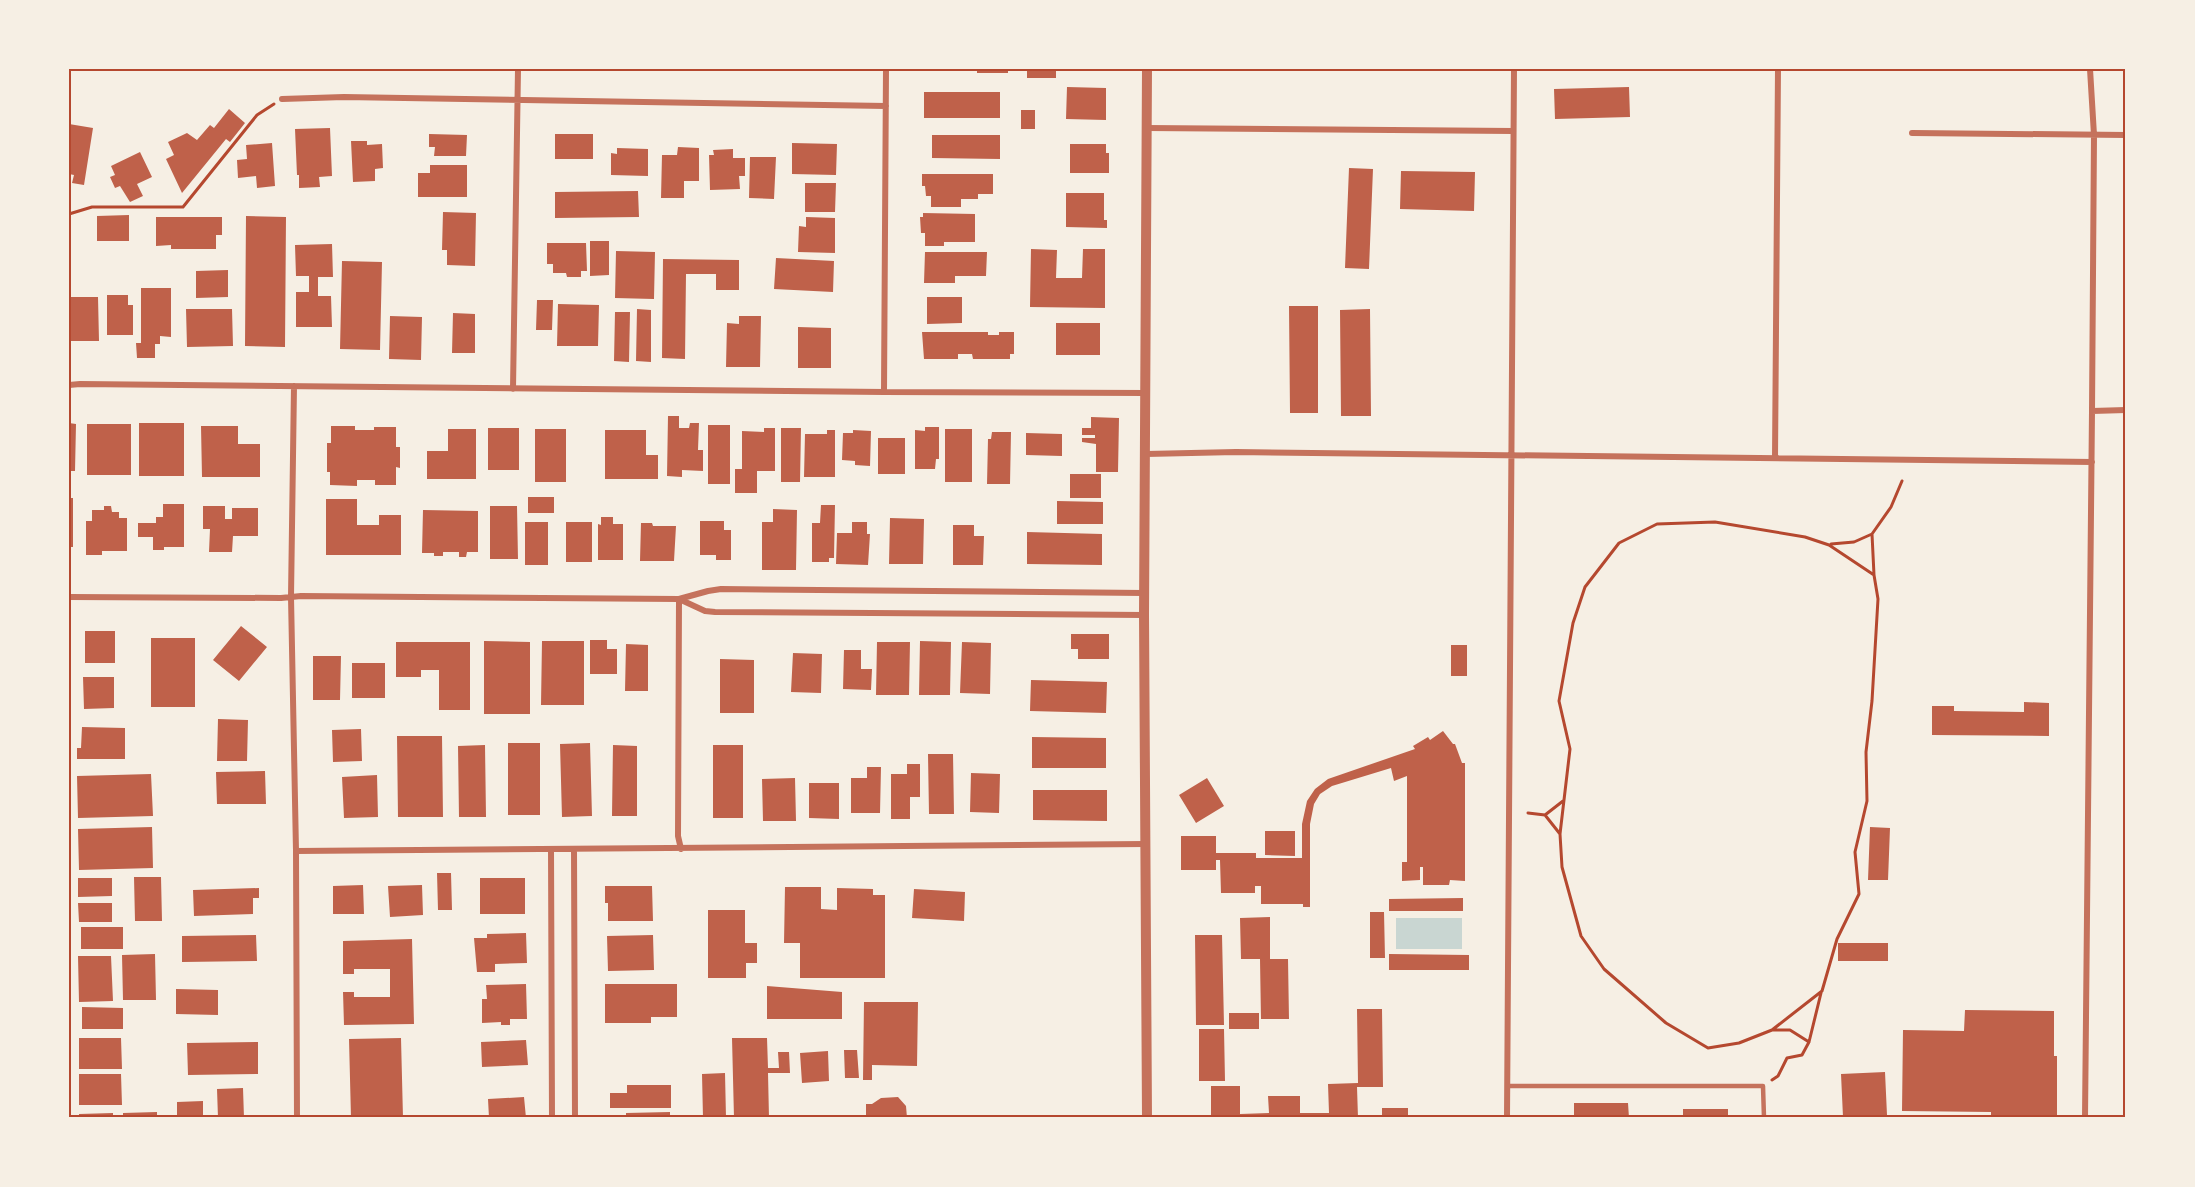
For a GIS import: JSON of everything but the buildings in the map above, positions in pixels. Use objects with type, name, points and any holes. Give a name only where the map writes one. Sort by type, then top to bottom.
[{"type":"street","points":[[513,388],[518,69]]},
{"type":"street","points":[[884,392],[886,69]]},
{"type":"street","points":[[1147,69],[1144,593],[1147,1118]]},
{"type":"street","points":[[1507,1118],[1514,69]]},
{"type":"street","points":[[1775,458],[1778,69]]},
{"type":"street","points":[[2085,1118],[2094,135],[2090,69]]},
{"type":"street","points":[[282,99],[344,97],[886,106]]},
{"type":"street","points":[[1147,128],[1513,130]]},
{"type":"street","points":[[1912,133],[2126,135]]},
{"type":"street","points":[[69,386],[92,384],[1146,393]]},
{"type":"street","points":[[294,386],[291,597],[296,851],[297,1118]]},
{"type":"street","points":[[2092,411],[2126,410]]},
{"type":"street","points":[[1146,454],[1236,452],[2092,462]]},
{"type":"street","points":[[69,597],[679,599],[721,589],[1144,593]]},
{"type":"street","points":[[679,599],[705,611],[715,612],[1144,615]]},
{"type":"street","points":[[679,599],[678,824],[681,849]]},
{"type":"street","points":[[296,851],[1146,844]]},
{"type":"street","points":[[551,849],[552,1118]]},
{"type":"street","points":[[574,849],[575,1118]]},
{"type":"lane","points":[[1508,1086],[1764,1086],[1764,1118]]},
{"type":"path","points":[[69,214],[92,207],[183,207],[257,115],[282,99]]},
{"type":"path","points":[[1829,544],[1854,542],[1872,534],[1891,507],[1902,481]]},
{"type":"path","points":[[1821,991],[1772,1030],[1739,1043],[1708,1048],[1666,1023],[1604,969],[1581,936],[1562,867],[1560,834],[1570,749],[1559,701],[1573,623],[1585,587],[1619,543],[1657,524],[1715,522],[1805,537],[1829,544],[1874,575]]},
{"type":"path","points":[[1764,1086],[1778,1076],[1787,1058],[1802,1055],[1809,1042],[1837,939],[1859,894],[1855,852],[1868,801],[1866,752],[1872,701],[1878,599],[1872,534]]},
{"type":"path","points":[[1545,815],[1564,800]]},
{"type":"path","points":[[1528,813],[1545,815],[1560,834]]},
{"type":"path","points":[[1772,1030],[1790,1030],[1809,1042]]},
{"type":"shaded area","points":[[1396,918],[1462,918],[1462,949],[1396,949]]}]
